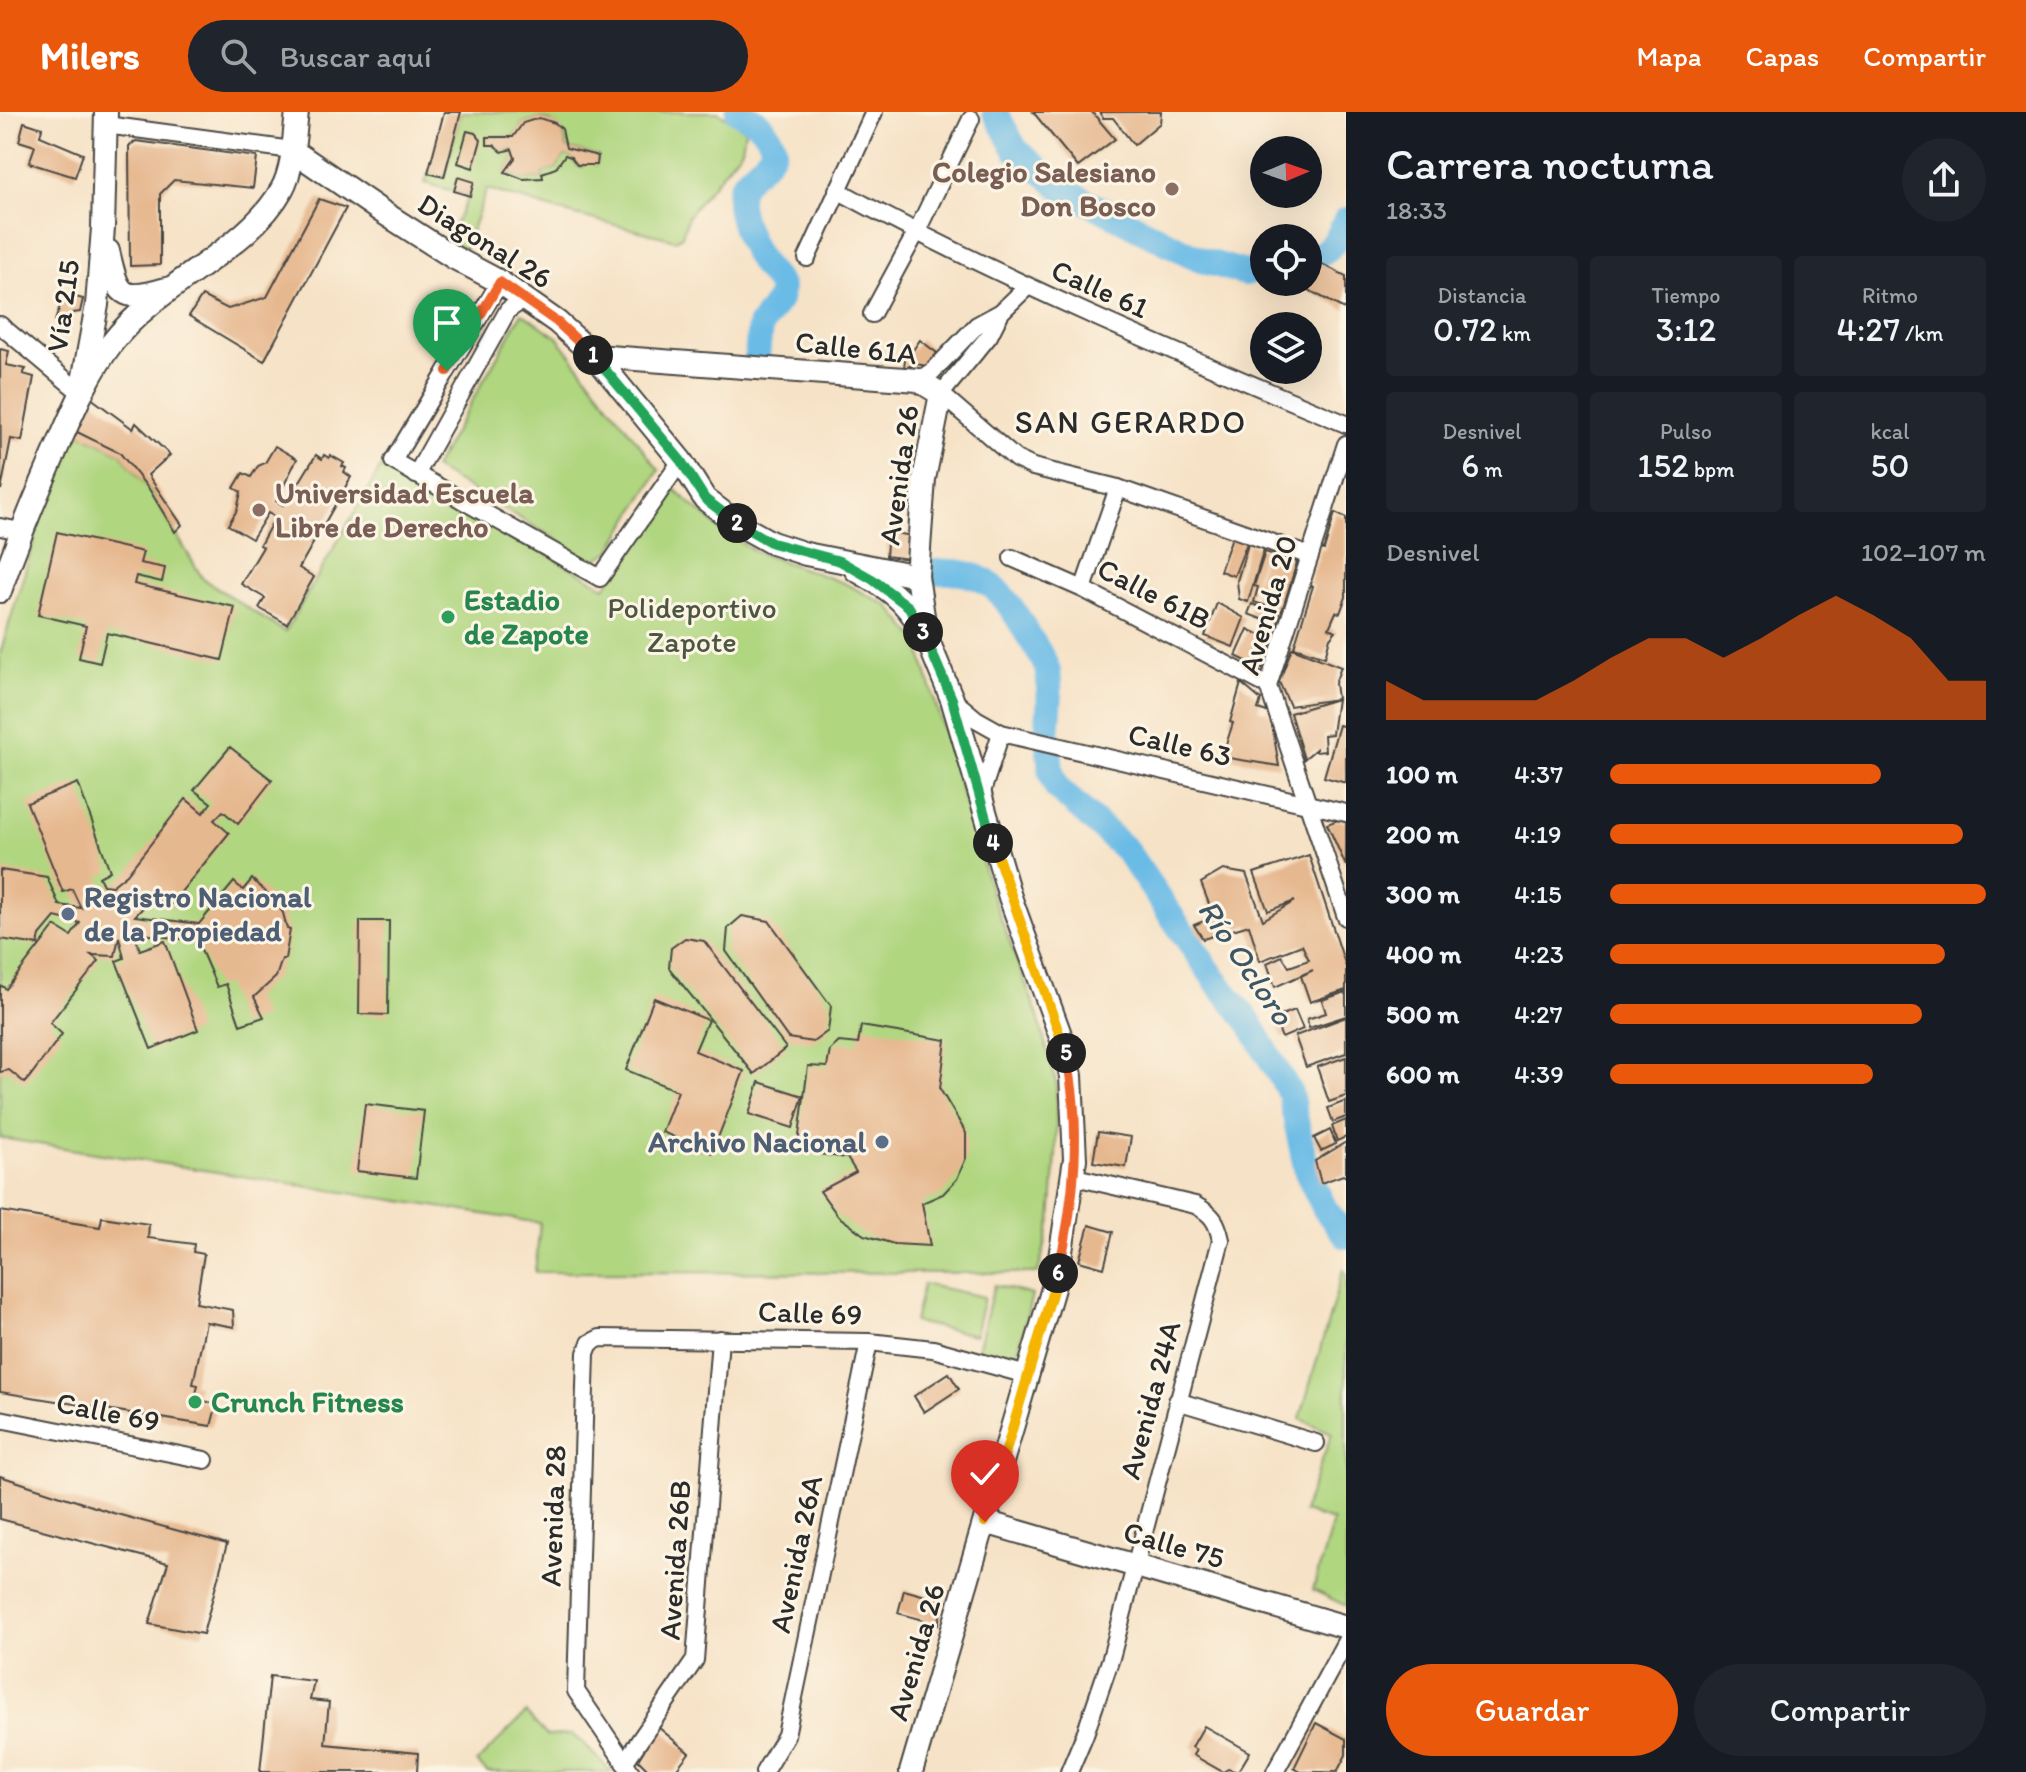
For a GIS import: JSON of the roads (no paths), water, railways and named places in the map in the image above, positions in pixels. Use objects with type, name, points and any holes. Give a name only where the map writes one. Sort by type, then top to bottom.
[{"type":"street","points":[[807,258],[874,112]]},
{"type":"street","points":[[168,288],[147,295],[132,295],[116,284],[103,228],[106,119],[292,150]]},
{"type":"street","points":[[282,190],[296,119]]},
{"type":"street","points":[[296,119],[314,165]]},
{"type":"street","points":[[872,314],[916,233],[971,119]]},
{"type":"street","name":"Diagonal 26","points":[[292,150],[453,257],[500,282],[557,322],[595,356],[681,461],[705,499],[738,524],[772,543],[840,561],[917,576]]},
{"type":"street","name":"Diagonal 26","points":[[282,190],[299,181],[342,185]]},
{"type":"street","name":"Vía 215","points":[[0,591],[10,529],[94,367],[126,325],[168,288],[247,229],[282,190]]},
{"type":"street","name":"Calle 61","points":[[837,190],[916,233],[1094,318],[1346,424]]},
{"type":"street","name":"Vía 215","points":[[81,393],[97,305],[103,228]]},
{"type":"street","points":[[500,282],[393,461],[600,578],[681,461]]},
{"type":"street","name":"Avenida 26","points":[[918,380],[932,372],[977,325],[1001,312],[1027,287]]},
{"type":"street","points":[[416,475],[508,310],[528,301]]},
{"type":"street","name":"Avenida 26","points":[[911,1772],[1058,1271],[1075,1177],[1075,1124],[1066,1051],[1010,897],[952,699],[926,636],[917,576],[924,479],[941,394],[989,336],[1001,312]]},
{"type":"street","points":[[0,325],[81,393]]},
{"type":"street","name":"Calle 61A","points":[[595,356],[918,380],[941,394],[1016,459],[1033,467],[1118,488],[1310,556]]},
{"type":"street","points":[[624,392],[631,375],[660,363]]},
{"type":"street","name":"Avenida 20","points":[[1346,444],[1268,686],[1346,917]]},
{"type":"street","points":[[1083,589],[1118,488]]},
{"type":"street","name":"Calle 61B","points":[[1012,558],[1083,589],[1268,686]]},
{"type":"street","name":"Diagonal 26","points":[[840,561],[894,593],[909,607],[926,636]]},
{"type":"street","name":"Calle 63","points":[[952,699],[976,719],[1001,733],[1346,813]]},
{"type":"street","points":[[980,799],[1001,733]]},
{"type":"street","name":"Avenida 24A","points":[[1069,1772],[1111,1658],[1221,1240],[1218,1224],[1210,1213],[1195,1205],[1075,1177]]},
{"type":"street","name":"Calle 69","points":[[590,1343],[600,1338],[869,1342],[933,1349],[1027,1375]]},
{"type":"street","name":"Avenida 26B","points":[[628,1767],[695,1660],[720,1339]]},
{"type":"street","name":"Avenida 26A","points":[[764,1772],[786,1735],[869,1342]]},
{"type":"street","name":"Avenida 28","points":[[590,1343],[586,1353],[576,1691],[628,1767]]},
{"type":"street","points":[[1177,1401],[1316,1443]]},
{"type":"street","name":"Calle 69","points":[[0,1419],[205,1460]]},
{"type":"street","name":"Calle 75","points":[[985,1522],[1346,1627]]},
{"type":"street","points":[[1275,1772],[1346,1641]]},
{"type":"waterway","name":"Río Ocloro","points":[[738,112],[760,126],[774,148],[768,159],[742,186],[739,194],[741,214],[752,246],[781,288],[779,300],[760,326],[757,357]]},
{"type":"waterway","name":"Río Ocloro","points":[[995,112],[1016,150],[1064,190],[1201,260],[1245,273],[1250,272]]},
{"type":"waterway","name":"Río Ocloro","points":[[1322,253],[1332,245],[1346,220]]},
{"type":"waterway","name":"Río Ocloro","points":[[926,573],[962,573],[975,577],[987,583],[1008,603],[1048,672],[1047,734]]},
{"type":"waterway","name":"Río Ocloro","points":[[1049,751],[1057,788],[1126,850],[1216,981],[1250,1023],[1290,1093],[1307,1172],[1325,1209],[1346,1236]]},
{"type":"place","name":"Colegio Salesiano Don Bosco","points":[[1172,189]]},
{"type":"place","name":"Universidad Escuela Libre de Derecho","points":[[259,510]]},
{"type":"place","name":"Estadio de Zapote","points":[[448,617]]},
{"type":"place","name":"Registro Nacional de la Propiedad","points":[[68,914]]},
{"type":"place","name":"Archivo Nacional","points":[[882,1142]]},
{"type":"place","name":"Crunch Fitness","points":[[195,1402]]},
{"type":"district","name":"SAN GERARDO","points":[[1131,422]]},
{"type":"park label","name":"Polideportivo Zapote","points":[[692,625]]}]
